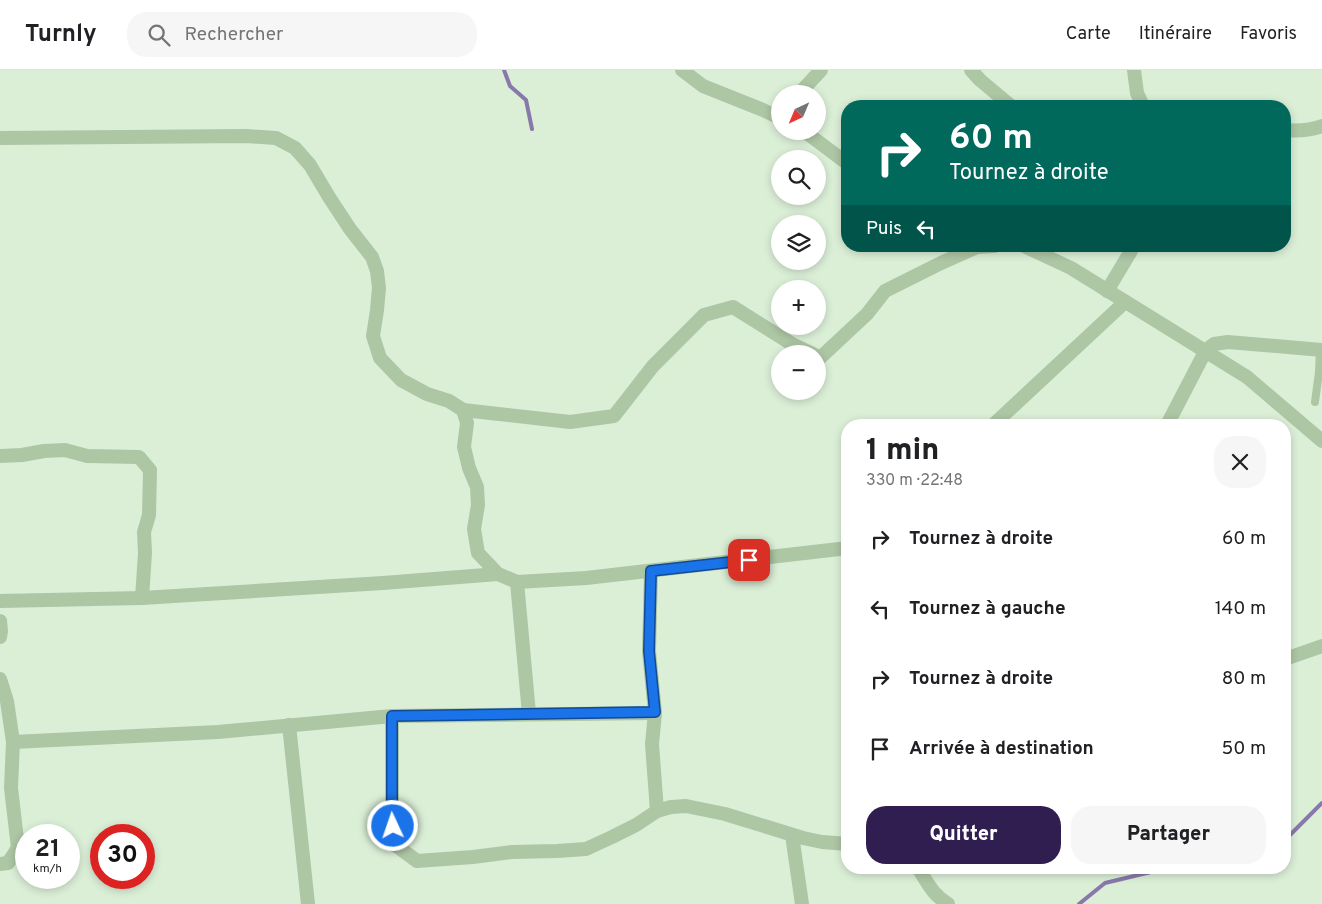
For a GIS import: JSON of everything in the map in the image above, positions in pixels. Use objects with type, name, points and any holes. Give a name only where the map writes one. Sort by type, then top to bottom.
[{"type":"street","points":[[682,70],[703,86],[771,113]]},
{"type":"street","points":[[807,85],[821,70]]},
{"type":"street","points":[[971,70],[1004,100]]},
{"type":"street","points":[[1134,70],[1140,100]]},
{"type":"street","points":[[1291,130],[1322,126]]},
{"type":"street","points":[[0,138],[246,136],[276,138],[295,148],[310,165],[350,229],[372,257],[377,271],[379,288],[373,336],[380,358],[402,380],[427,394],[449,401],[463,410],[570,422],[614,416],[653,366],[704,315],[733,307],[794,345]]},
{"type":"street","points":[[816,140],[841,159]]},
{"type":"street","points":[[826,352],[867,314],[885,291],[965,252]]},
{"type":"street","points":[[1037,252],[1071,268],[1247,377],[1322,441]]},
{"type":"street","points":[[1107,291],[1131,252]]},
{"type":"street","points":[[999,419],[1125,302]]},
{"type":"street","points":[[1170,419],[1206,350],[1214,344],[1228,342],[1321,350]]},
{"type":"street","points":[[463,410],[467,423],[464,447],[469,468],[477,487],[478,505],[474,529],[478,553],[498,574],[517,582],[586,578],[841,549]]},
{"type":"street","points":[[0,456],[64,450],[87,456],[139,457],[150,470],[149,515],[144,532],[145,553],[142,598]]},
{"type":"street","points":[[651,571],[649,651],[655,712],[652,744],[657,811]]},
{"type":"street","points":[[0,601],[142,598],[498,574]]},
{"type":"street","points":[[517,582],[529,714]]},
{"type":"street","points":[[0,621],[0,636]]},
{"type":"street","points":[[1291,657],[1322,646]]},
{"type":"street","points":[[0,678],[7,701],[13,742],[11,788],[18,848],[8,863],[0,864]]},
{"type":"street","points":[[13,742],[218,732],[392,716],[655,712]]},
{"type":"street","points":[[392,716],[394,844],[417,861],[512,852],[586,849],[636,825],[657,811],[671,807],[686,806],[725,814],[792,835],[822,842],[841,843]]},
{"type":"street","points":[[289,725],[308,904]]},
{"type":"street","points":[[792,835],[802,904]]},
{"type":"street","points":[[921,874],[937,897],[948,904]]},
{"type":"lane","points":[[1316,402],[1321,350]]},
{"type":"waterway","points":[[504,70],[510,86],[526,100],[532,129]]},
{"type":"waterway","points":[[1291,834],[1322,803]]},
{"type":"waterway","points":[[1079,904],[1105,883],[1142,874]]},
{"type":"route","points":[[393,826],[392,716],[655,712],[649,651],[651,571],[749,560]]}]
